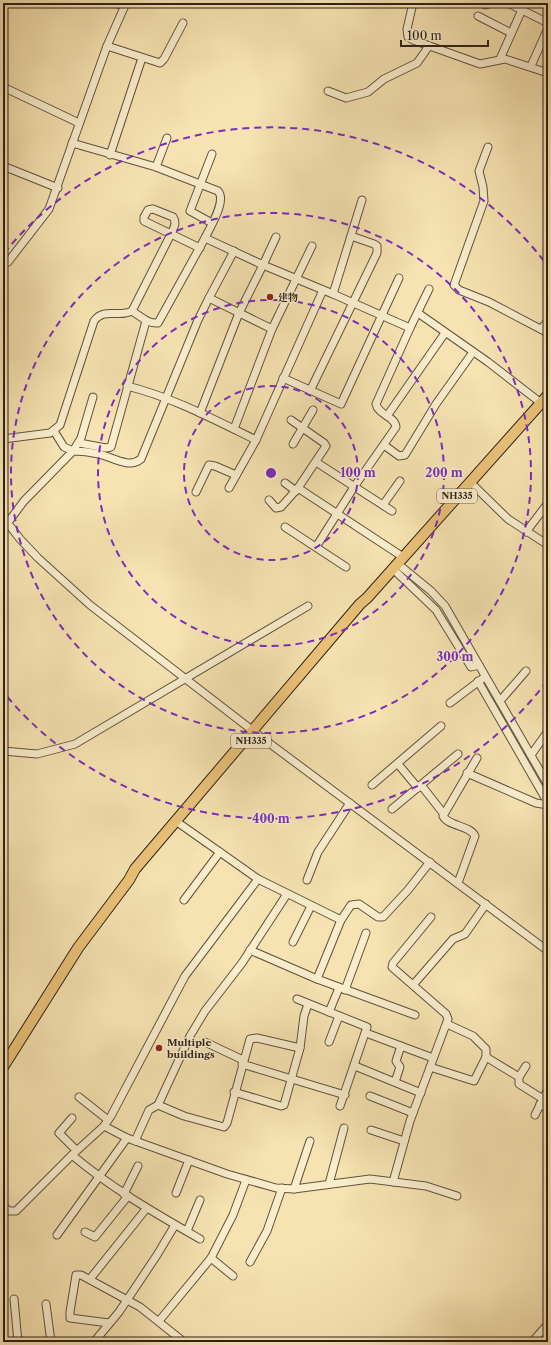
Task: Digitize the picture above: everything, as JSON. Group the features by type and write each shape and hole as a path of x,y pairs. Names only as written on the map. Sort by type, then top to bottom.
{"highway":[{"name":"NH335","path":"129,880 135,876 180,824 360,604 548,395"},
{"name":"NH335","path":"3,1067 78,948 129,880 135,869 255,732"}],"street":[{"path":"8,262 49,209 58,188 79,122 106,46 125,4 114,3"},
{"path":"413,3 407,34 413,40 480,64 500,59 531,66 548,73"},
{"path":"480,3 486,5 489,3"},
{"path":"508,3 548,23"},
{"path":"500,59 525,3"},
{"path":"478,16 511,33"},
{"path":"106,46 157,63 162,62 182,23"},
{"path":"531,66 548,28"},
{"path":"328,91 346,98 358,96 368,92 384,79 417,63 429,46"},
{"path":"110,155 142,58"},
{"path":"3,88 79,122"},
{"path":"156,167 167,138"},
{"path":"72,143 156,167 218,191 222,198 200,248 160,320 155,324 146,321 132,311"},
{"path":"488,148 479,171 484,187 484,201 454,285 459,290 489,302 545,331 548,321"},
{"path":"212,154 190,211 212,223"},
{"path":"3,166 58,188"},
{"path":"333,294 362,200"},
{"path":"3,439 54,432 60,425 94,321 102,314 124,314 132,311 171,234 200,248"},
{"path":"310,391 377,249 374,244 351,236"},
{"path":"200,413 239,312 276,237"},
{"path":"205,238 262,265 353,302 410,328"},
{"path":"234,429 272,329 312,246"},
{"path":"54,432 64,447 73,451 100,454 125,463 138,462 141,459 209,298 234,251"},
{"path":"283,378 341,404 399,278"},
{"path":"316,547 338,515 354,487 396,427 395,422 379,410 376,404 429,289"},
{"path":"229,488 256,440 323,290"},
{"path":"209,298 272,329"},
{"path":"418,313 541,403"},
{"path":"79,443 106,448 111,447 146,321"},
{"path":"387,416 445,333"},
{"path":"384,445 399,456 403,457 405,455 440,398 473,352"},
{"path":"127,386 200,413 256,440"},
{"path":"5,527 24,501 79,443 93,397"},
{"path":"293,444 313,410"},
{"path":"269,500 276,508 280,508 297,490 326,445 290,420"},
{"path":"316,462 392,511"},
{"path":"196,492 208,465 215,466 236,475"},
{"path":"383,506 400,481"},
{"path":"470,482 508,519 548,545"},
{"path":"284,483 338,515 431,591 445,606 548,785"},
{"path":"526,532 548,503"},
{"path":"3,516 5,527 78,596 255,732 548,951"},
{"path":"284,527 346,567"},
{"path":"3,752 37,754 75,744 184,678 308,606"},
{"path":"500,701 526,671"},
{"path":"450,703 485,676"},
{"path":"478,681 548,804"},
{"path":"372,784 398,764 441,726"},
{"path":"531,755 548,731"},
{"path":"392,810 458,754"},
{"path":"443,813 477,758"},
{"path":"398,764 443,813 443,816 447,821 472,832 476,836 458,883"},
{"path":"467,773 536,803 548,804"},
{"path":"307,880 318,852 350,803"},
{"path":"180,824 258,879 341,920"},
{"path":"184,900 220,852"},
{"path":"317,979 341,920 351,906 356,903 378,917 384,917 430,862"},
{"path":"3,1206 9,1211 16,1211 74,1152 106,1123 118,1105 185,976 258,879"},
{"path":"135,1141 149,1110 158,1105 190,1036 205,1011 250,950 287,894"},
{"path":"413,985 452,939 466,934 486,904"},
{"path":"293,942 310,906"},
{"path":"393,1182 413,1113 433,1058 448,1024 446,1014 393,969 392,965 431,917"},
{"path":"329,1012 342,989 366,933"},
{"path":"250,950 342,989 415,1015"},
{"path":"297,999 367,1027 355,1066 340,1106"},
{"path":"234,1092 283,1106 300,1048 304,1016 308,1004"},
{"path":"329,1042 340,1016"},
{"path":"430,1067 456,1074 472,1081 476,1079 486,1057 486,1049 478,1039 448,1024"},
{"path":"366,1033 433,1058"},
{"path":"158,1105 184,1116 224,1127 227,1123 234,1092 249,1041 253,1037 300,1048"},
{"path":"205,1042 243,1062 345,1095"},
{"path":"395,1082 400,1067 396,1061 401,1046"},
{"path":"486,1057 519,1077"},
{"path":"355,1066 421,1093"},
{"path":"526,1066 519,1077 519,1084 542,1101 548,1109"},
{"path":"535,1115 548,1089"},
{"path":"370,1096 413,1113"},
{"path":"79,1097 106,1123 127,1138 246,1180 282,1188 294,1189 370,1179 436,1189 457,1196"},
{"path":"72,1118 59,1133 74,1152 99,1176 146,1209 200,1239"},
{"path":"329,1184 344,1128"},
{"path":"372,1130 404,1141"},
{"path":"57,1235 127,1138"},
{"path":"294,1189 310,1141"},
{"path":"176,1193 188,1160"},
{"path":"85,1232 95,1237 126,1195 138,1166"},
{"path":"159,1321 211,1258 233,1215 246,1180"},
{"path":"250,1262 267,1232 282,1188"},
{"path":"187,1231 200,1200"},
{"path":"90,1279 146,1209"},
{"path":"94,1342 127,1299 175,1225"},
{"path":"211,1258 234,1276"},
{"path":"109,1323 73,1319 69,1316 75,1278 79,1274 148,1311 184,1342"},
{"path":"14,1299 18,1342"},
{"path":"46,1304 51,1342"},
{"path":"532,1342 548,1324"}],"place":[{"name":"建物","path":"270,297"},
{"name":"Multiple buildings","path":"159,1048"}]}
